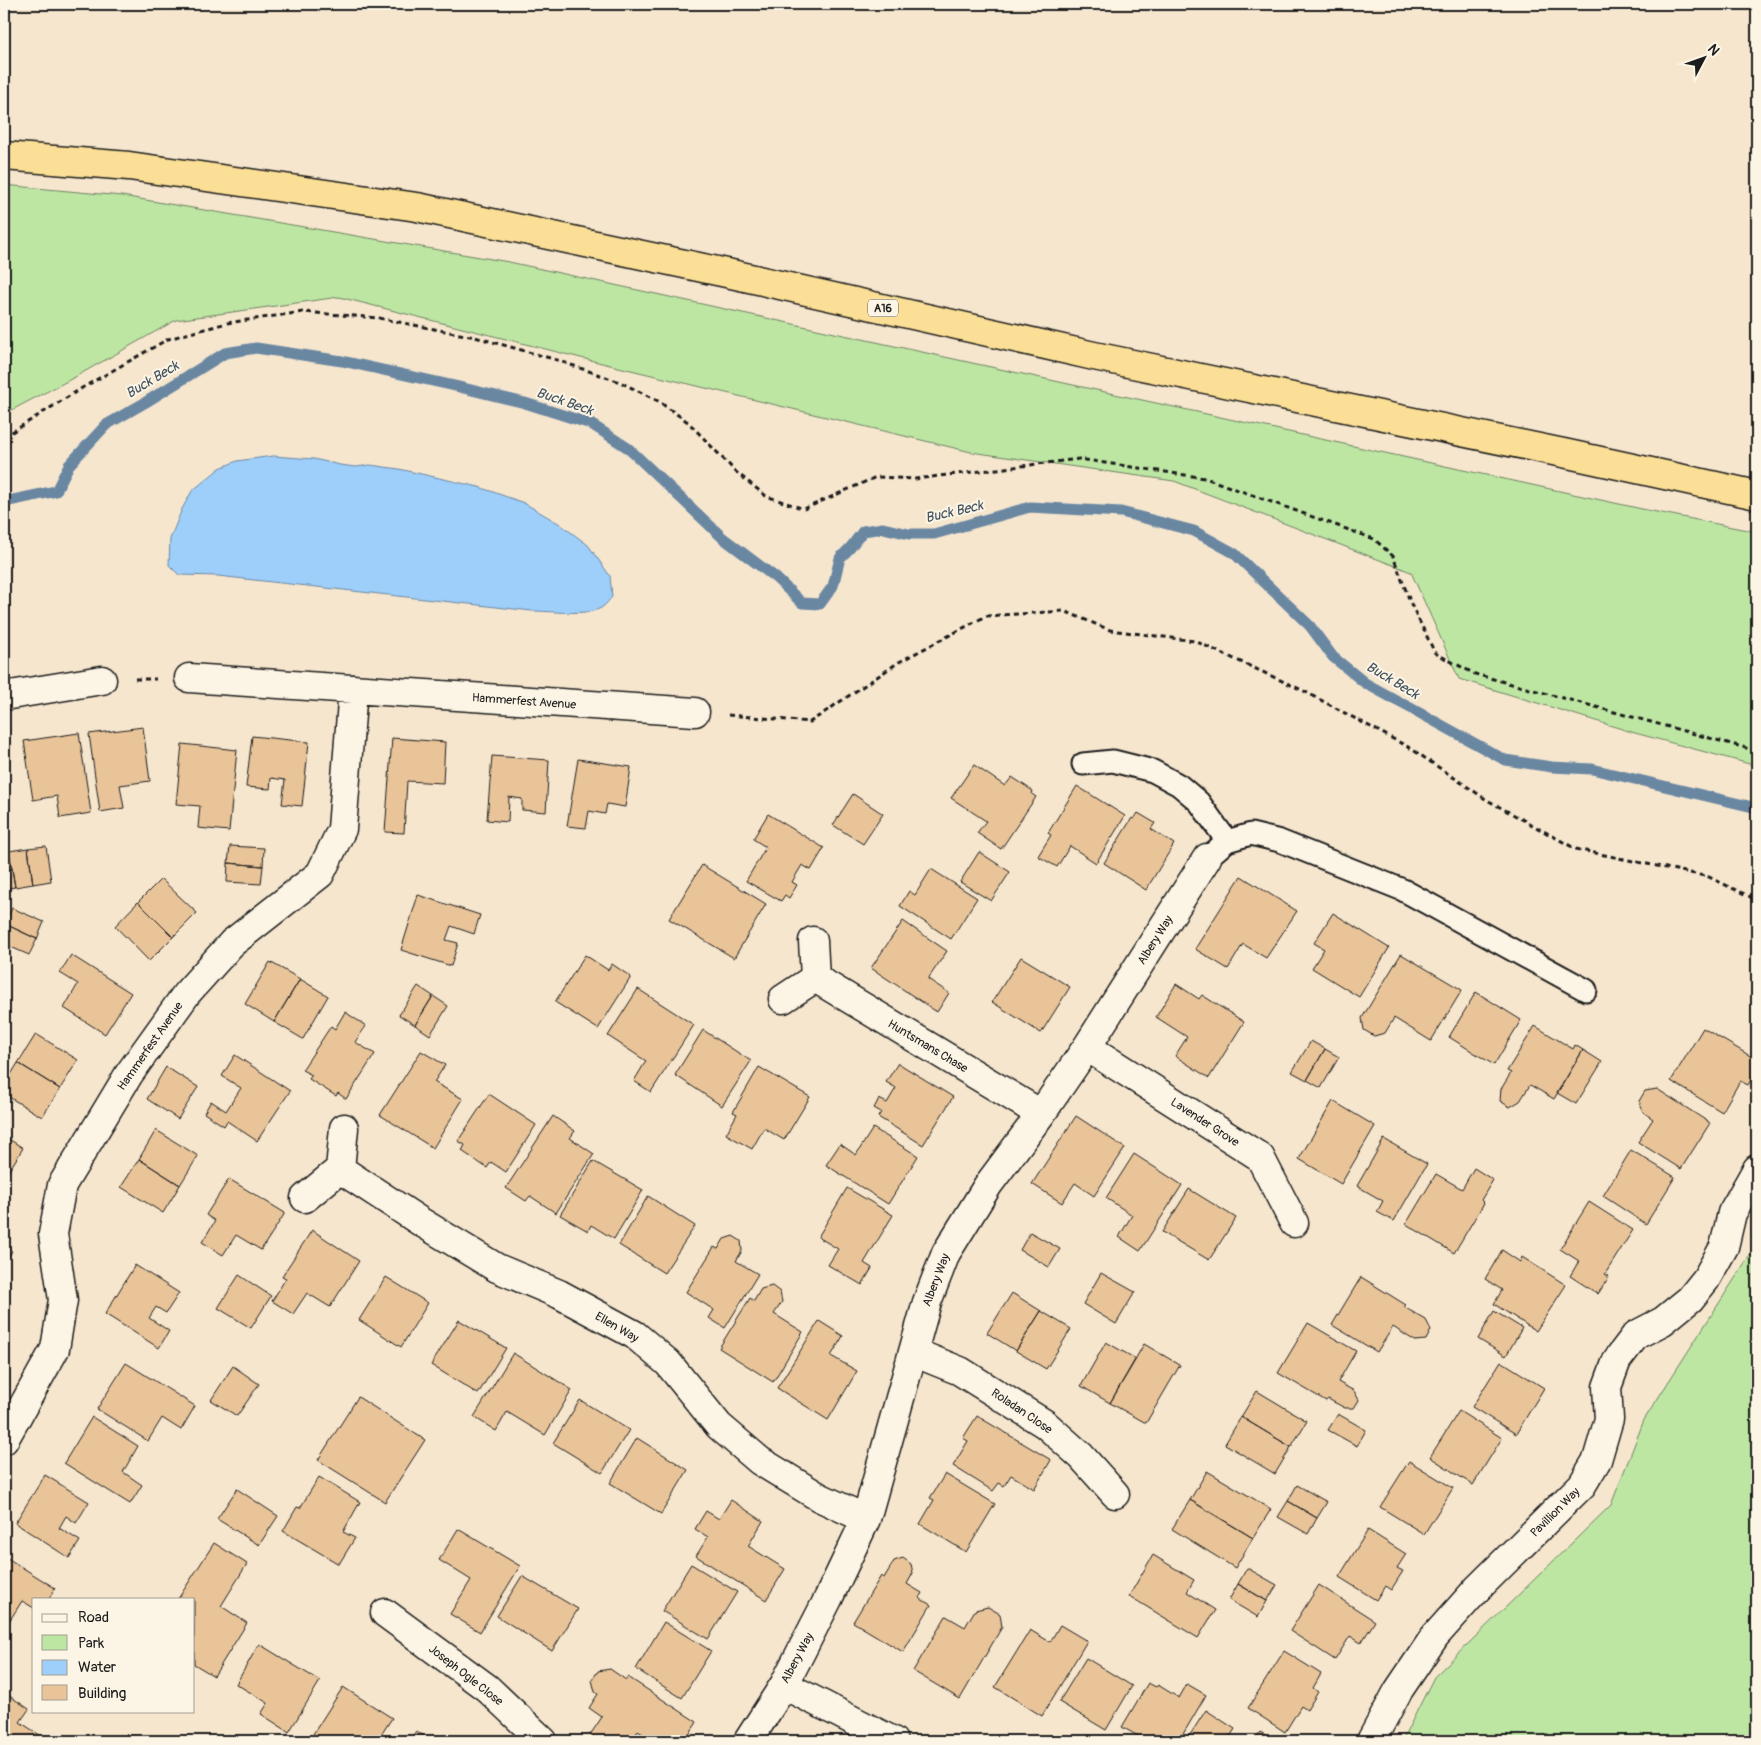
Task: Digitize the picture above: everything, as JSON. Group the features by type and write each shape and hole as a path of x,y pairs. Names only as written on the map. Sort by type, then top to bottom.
{"highway":[{"name":"A16","path":"4,156 129,166 417,207 736,275 1094,356 1757,495"}],"street":[{"name":"Hammerfest Avenue","path":"189,678 695,712"},
{"path":"4,696 102,680"},
{"name":"Hammerfest Avenue","path":"4,1440 55,1348 62,1300 53,1234 62,1185 129,1074 186,993 232,943 320,874 342,829 353,689"},
{"name":"Albery Way","path":"748,1741 784,1685 866,1519 927,1302 946,1253 988,1185 1041,1114 1087,1047 1217,850"},
{"path":"783,999 815,978 813,941"},
{"name":"Huntsmans Chase","path":"815,978 1041,1114"},
{"name":"Lavender Grove","path":"1087,1047 1260,1157 1294,1223"},
{"path":"305,1198 340,1169 344,1128"},
{"name":"Ellen Way","path":"340,1169 421,1222 497,1268 559,1294 635,1335 668,1363 719,1426 760,1461 819,1497 866,1519"},
{"name":"Pavillion Way","path":"1371,1741 1398,1691 1435,1636 1477,1589 1582,1485 1598,1460 1609,1419 1607,1387 1617,1360 1636,1335 1663,1321 1690,1299 1706,1279 1724,1247 1732,1213 1757,1169"},
{"name":"Roladan Close","path":"913,1352 960,1371 1046,1424 1081,1456 1115,1494"},
{"name":"Joseph Ogle Close","path":"385,1613 487,1688 543,1741"},
{"path":"784,1685 893,1741"}],"lane":[{"path":"1083,764 1113,761 1153,771 1179,785 1199,802 1217,850 1252,834 1280,841 1403,890 1586,990"}],"path":[{"path":"4,437 82,388 168,339 227,323 303,312 379,318 484,340 557,360 620,382 658,401 688,422 736,472 766,496 804,508 876,478 914,479 1079,459 1205,478 1374,539 1393,556 1411,604 1435,653 1475,674 1757,751"},
{"path":"695,712 810,722 898,662 986,616 1064,611 1110,630 1195,641 1302,690 1410,748 1487,800 1576,849 1709,877 1757,900"},
{"path":"102,680 189,678"}],"green space":[{"path":"4,185 122,196 509,262 1642,509 1757,532 1757,766 1635,733 1459,679 1411,572 1174,481 971,452 581,358 339,297 176,320 75,377 4,414"},
{"path":"1757,1244 1757,1741 1402,1741 1434,1677 1611,1505 1644,1420"}],"water":[{"path":"273,456 314,459 356,467 370,465 399,469 479,487 524,503 560,524 588,545 610,576 612,597 601,608 587,612 568,613 532,611 218,576 179,575 169,565 170,539 182,509 192,491 220,468 237,461"}],"building":[{"path":"143,727 150,781 120,785 124,808 100,812 89,734"},
{"path":"79,733 91,813 60,818 57,796 33,800 24,741"},
{"path":"252,736 309,742 302,806 282,804 285,780 271,778 270,789 246,787"},
{"path":"392,738 445,742 443,783 407,781 404,833 385,832"},
{"path":"182,744 237,750 229,831 198,828 200,806 176,804"},
{"path":"492,756 549,760 546,812 522,810 522,799 509,797 508,822 487,820"},
{"path":"578,759 631,767 625,807 607,804 605,814 589,811 586,828 567,826"},
{"path":"974,765 1005,786 1012,777 1033,791 1032,794 1036,797 1001,849 977,833 986,821 951,798"},
{"path":"1077,786 1125,816 1096,863 1070,846 1057,867 1038,856 1051,835 1048,833"},
{"path":"853,794 883,814 863,844 833,825"},
{"path":"1138,813 1155,823 1151,829 1174,844 1146,890 1104,863 1132,818 1134,819"},
{"path":"768,814 824,848 811,870 802,865 792,882 797,885 789,898 785,895 781,901 746,881 766,847 753,839"},
{"path":"46,846 51,881 33,884 28,848"},
{"path":"230,846 264,848 263,866 228,863"},
{"path":"28,848 33,884 15,887 9,851"},
{"path":"9,851 12,869 4,870 4,852"},
{"path":"979,852 1010,872 991,901 960,882"},
{"path":"228,863 263,866 261,884 227,882"},
{"path":"702,865 766,904 734,958 669,919"},
{"path":"12,869 15,887 4,889 4,870"},
{"path":"931,869 977,898 951,939 900,906 909,891 915,895"},
{"path":"1241,876 1297,911 1266,958 1243,944 1228,969 1195,949"},
{"path":"161,879 197,913 173,937 138,902"},
{"path":"418,895 480,915 474,934 451,926 446,940 458,943 451,966 401,950"},
{"path":"138,902 173,937 149,961 115,926"},
{"path":"12,908 44,922 37,939 5,924"},
{"path":"1333,913 1389,948 1359,997 1312,968 1324,949 1314,943"},
{"path":"903,921 947,951 928,979 949,993 937,1012 871,968"},
{"path":"5,924 37,939 29,955 4,944"},
{"path":"1401,954 1462,990 1431,1041 1394,1018 1385,1033 1374,1036 1364,1030 1362,1018"},
{"path":"71,955 131,993 105,1034 64,1008 78,984 60,973"},
{"path":"585,955 608,970 612,964 631,977 598,1029 555,1002"},
{"path":"1021,957 1070,987 1041,1033 992,1002"},
{"path":"270,962 300,979 274,1022 245,1004"},
{"path":"300,979 328,996 303,1039 274,1022"},
{"path":"1176,984 1199,999 1202,995 1244,1022 1209,1078 1175,1056 1187,1037 1156,1017"},
{"path":"418,986 433,996 415,1025 399,1015"},
{"path":"638,989 694,1025 651,1092 634,1081 646,1061 608,1036"},
{"path":"1476,992 1521,1020 1494,1065 1449,1037"},
{"path":"433,996 448,1006 430,1035 415,1025"},
{"path":"345,1012 366,1026 355,1042 375,1054 346,1099 338,1093 336,1096 309,1079 312,1075 302,1070 331,1026 335,1029"},
{"path":"1535,1026 1573,1049 1575,1045 1583,1050 1554,1099 1530,1085 1520,1101 1510,1107 1500,1101 1501,1089 1511,1073 1507,1071"},
{"path":"1703,1028 1757,1060 1757,1069 1748,1085 1740,1081 1722,1112 1671,1081"},
{"path":"703,1030 751,1061 722,1106 675,1075"},
{"path":"36,1034 78,1060 60,1089 18,1063"},
{"path":"1311,1041 1325,1049 1307,1080 1292,1072"},
{"path":"1325,1049 1339,1057 1321,1088 1307,1080"},
{"path":"1583,1050 1602,1062 1576,1104 1557,1093"},
{"path":"421,1051 445,1065 434,1082 463,1099 433,1148 380,1115"},
{"path":"235,1055 290,1091 257,1141 227,1121 224,1126 204,1113 211,1101 226,1111 241,1088 222,1076"},
{"path":"18,1063 60,1089 42,1117 4,1094 4,1086"},
{"path":"898,1063 953,1097 923,1145 878,1117 881,1112 874,1108 879,1099 887,1103 896,1088 886,1082"},
{"path":"166,1067 198,1087 178,1119 147,1099"},
{"path":"759,1067 810,1097 784,1140 764,1128 752,1149 726,1134 737,1114 733,1112"},
{"path":"1657,1089 1710,1123 1681,1169 1638,1142 1653,1119 1643,1112 1639,1101 1645,1091"},
{"path":"489,1094 536,1125 506,1172 491,1162 487,1168 462,1151 465,1145 458,1141"},
{"path":"1333,1101 1375,1126 1341,1184 1299,1159"},
{"path":"553,1116 575,1131 570,1138 594,1154 556,1213 530,1196 526,1201 506,1188"},
{"path":"1076,1116 1125,1148 1094,1196 1075,1183 1062,1203 1032,1184"},
{"path":"873,1128 918,1156 888,1204 826,1165 840,1144 856,1155"},
{"path":"156,1130 198,1156 180,1185 139,1159"},
{"path":"4,1136 23,1148 5,1177 4,1176"},
{"path":"1384,1139 1427,1164 1394,1221 1377,1212 1383,1201 1357,1186"},
{"path":"1631,1150 1675,1177 1646,1224 1603,1196"},
{"path":"1134,1154 1182,1185 1140,1251 1119,1237 1132,1215 1106,1198"},
{"path":"139,1159 180,1185 163,1213 121,1187"},
{"path":"593,1161 643,1190 614,1239 591,1225 588,1231 560,1215"},
{"path":"1474,1168 1493,1180 1481,1200 1484,1203 1454,1253 1406,1224 1436,1174 1462,1189"},
{"path":"229,1179 285,1213 261,1250 236,1235 223,1255 202,1242 215,1221 206,1215"},
{"path":"847,1188 893,1215 864,1263 872,1268 862,1285 828,1265 838,1249 818,1237"},
{"path":"1189,1189 1236,1218 1209,1260 1162,1232"},
{"path":"648,1196 695,1226 664,1273 619,1245"},
{"path":"1589,1202 1633,1230 1605,1274 1609,1277 1598,1294 1570,1276 1579,1261 1560,1249"},
{"path":"312,1230 359,1261 330,1307 307,1293 293,1314 272,1301 286,1278 282,1276"},
{"path":"1030,1232 1060,1249 1049,1267 1020,1250"},
{"path":"733,1236 741,1241 742,1251 736,1261 758,1274 725,1328 709,1318 714,1310 686,1292 714,1247 718,1249 724,1239"},
{"path":"4,1246 12,1251 4,1264"},
{"path":"1502,1250 1520,1262 1522,1257 1566,1285 1536,1331 1494,1304 1502,1290 1485,1279"},
{"path":"135,1265 179,1293 166,1313 156,1307 149,1318 169,1331 159,1348 105,1314"},
{"path":"1101,1273 1135,1292 1116,1324 1083,1304"},
{"path":"239,1275 271,1296 251,1328 218,1308"},
{"path":"386,1277 428,1303 401,1347 359,1320"},
{"path":"1361,1277 1426,1320 1431,1330 1426,1340 1415,1341 1393,1327 1377,1352 1332,1325"},
{"path":"772,1286 780,1292 782,1302 774,1314 803,1332 773,1382 719,1348 750,1298 754,1301 761,1289"},
{"path":"1012,1293 1041,1311 1016,1351 987,1333"},
{"path":"1041,1311 1071,1329 1046,1369 1016,1351"},
{"path":"1494,1311 1522,1328 1506,1356 1478,1339"},
{"path":"459,1320 506,1348 478,1394 431,1365"},
{"path":"819,1321 843,1336 831,1356 857,1371 828,1420 777,1388"},
{"path":"1308,1323 1356,1351 1338,1382 1354,1391 1359,1400 1354,1408 1345,1408 1328,1399 1326,1401 1278,1373"},
{"path":"1106,1342 1136,1359 1110,1403 1081,1386"},
{"path":"1144,1344 1180,1365 1146,1423 1110,1403"},
{"path":"513,1353 572,1390 545,1435 507,1412 496,1431 474,1417"},
{"path":"1501,1361 1544,1388 1516,1434 1472,1407"},
{"path":"126,1363 195,1406 181,1430 162,1418 148,1441 97,1409"},
{"path":"233,1366 259,1384 237,1416 211,1400"},
{"path":"1257,1391 1307,1421 1291,1447 1241,1417"},
{"path":"358,1397 425,1440 385,1502 318,1460"},
{"path":"580,1400 629,1430 602,1473 553,1443"},
{"path":"1459,1411 1502,1438 1473,1485 1430,1457"},
{"path":"1338,1414 1366,1430 1357,1446 1328,1430"},
{"path":"977,1416 1051,1460 1034,1489 1011,1475 1004,1486 999,1483 993,1491 953,1466 968,1441 963,1438"},
{"path":"92,1417 138,1446 123,1472 142,1485 130,1504 64,1463"},
{"path":"1241,1417 1291,1447 1275,1474 1225,1444"},
{"path":"637,1438 688,1470 661,1514 610,1483"},
{"path":"1409,1461 1453,1488 1424,1534 1380,1507"},
{"path":"1207,1471 1271,1509 1253,1538 1190,1500"},
{"path":"945,1474 995,1504 966,1552 920,1524 934,1500 930,1498"},
{"path":"45,1475 89,1502 76,1523 66,1516 59,1528 80,1541 69,1558 15,1523"},
{"path":"319,1477 360,1502 343,1532 355,1538 339,1564 283,1531 297,1507 300,1508"},
{"path":"1297,1485 1327,1502 1317,1518 1288,1501"},
{"path":"237,1489 278,1516 259,1545 217,1519"},
{"path":"731,1500 763,1521 748,1546 785,1569 766,1600 696,1556 708,1537 695,1529 706,1511 719,1519"},
{"path":"1190,1500 1253,1538 1235,1568 1172,1529"},
{"path":"1288,1501 1317,1518 1308,1534 1278,1517"},
{"path":"458,1529 520,1566 480,1632 450,1614 471,1580 439,1560"},
{"path":"1368,1530 1406,1554 1397,1568 1403,1571 1391,1590 1385,1586 1376,1600 1339,1577"},
{"path":"214,1543 247,1564 221,1606 247,1623 214,1676 195,1665 195,1598 179,1598"},
{"path":"1153,1555 1194,1580 1187,1592 1215,1610 1198,1638 1129,1596"},
{"path":"4,1556 55,1588 50,1598 32,1598 32,1607 22,1601 8,1623 4,1621"},
{"path":"903,1558 911,1564 913,1573 907,1584 922,1593 919,1598 931,1605 903,1652 853,1622 881,1576 884,1578 894,1561"},
{"path":"691,1564 737,1592 708,1639 662,1611"},
{"path":"1247,1568 1277,1585 1267,1601 1238,1584"},
{"path":"522,1576 578,1609 552,1651 497,1616"},
{"path":"1238,1584 1267,1601 1258,1617 1229,1600"},
{"path":"1319,1585 1375,1621 1361,1643 1350,1636 1335,1660 1290,1631"},
{"path":"988,1607 1000,1614 1002,1627 960,1699 913,1671 946,1616 965,1627 975,1610"},
{"path":"664,1622 711,1651 682,1698 636,1669"},
{"path":"1060,1625 1087,1641 1042,1716 995,1687 1030,1630 1050,1642"},
{"path":"259,1644 320,1681 289,1732 261,1714 268,1703 236,1684"},
{"path":"1284,1651 1321,1674 1313,1688 1318,1692 1307,1710 1301,1706 1285,1732 1248,1708"},
{"path":"1086,1658 1132,1686 1106,1730 1059,1702"},
{"path":"610,1669 626,1680 628,1677 697,1722 685,1741 654,1741 638,1731 631,1741 599,1741 590,1735 602,1717 589,1708 598,1694 595,1692 592,1680 598,1671"},
{"path":"1148,1683 1156,1687 1158,1685 1179,1698 1187,1684 1206,1695 1179,1741 1147,1741 1122,1727"},
{"path":"343,1687 392,1718 377,1741 326,1741 313,1734"},
{"path":"8,1695 29,1709 20,1722 49,1741 4,1741 4,1702"},
{"path":"1206,1710 1235,1729 1227,1741 1194,1741 1188,1738"},
{"path":"416,1731 432,1741 409,1741"},
{"path":"1260,1732 1276,1741 1254,1741"}],"waterway":[{"name":"Buck Beck","path":"4,502 56,491 69,465 106,425 225,353 256,348 342,361 525,403 591,424 628,448 723,538 776,578 802,603 820,604 833,586 840,558 863,531 883,528 909,534 934,534 1030,507 1121,512 1194,531 1234,553 1310,626 1333,657 1365,683 1505,760 1552,767 1592,769 1757,808"}]}
